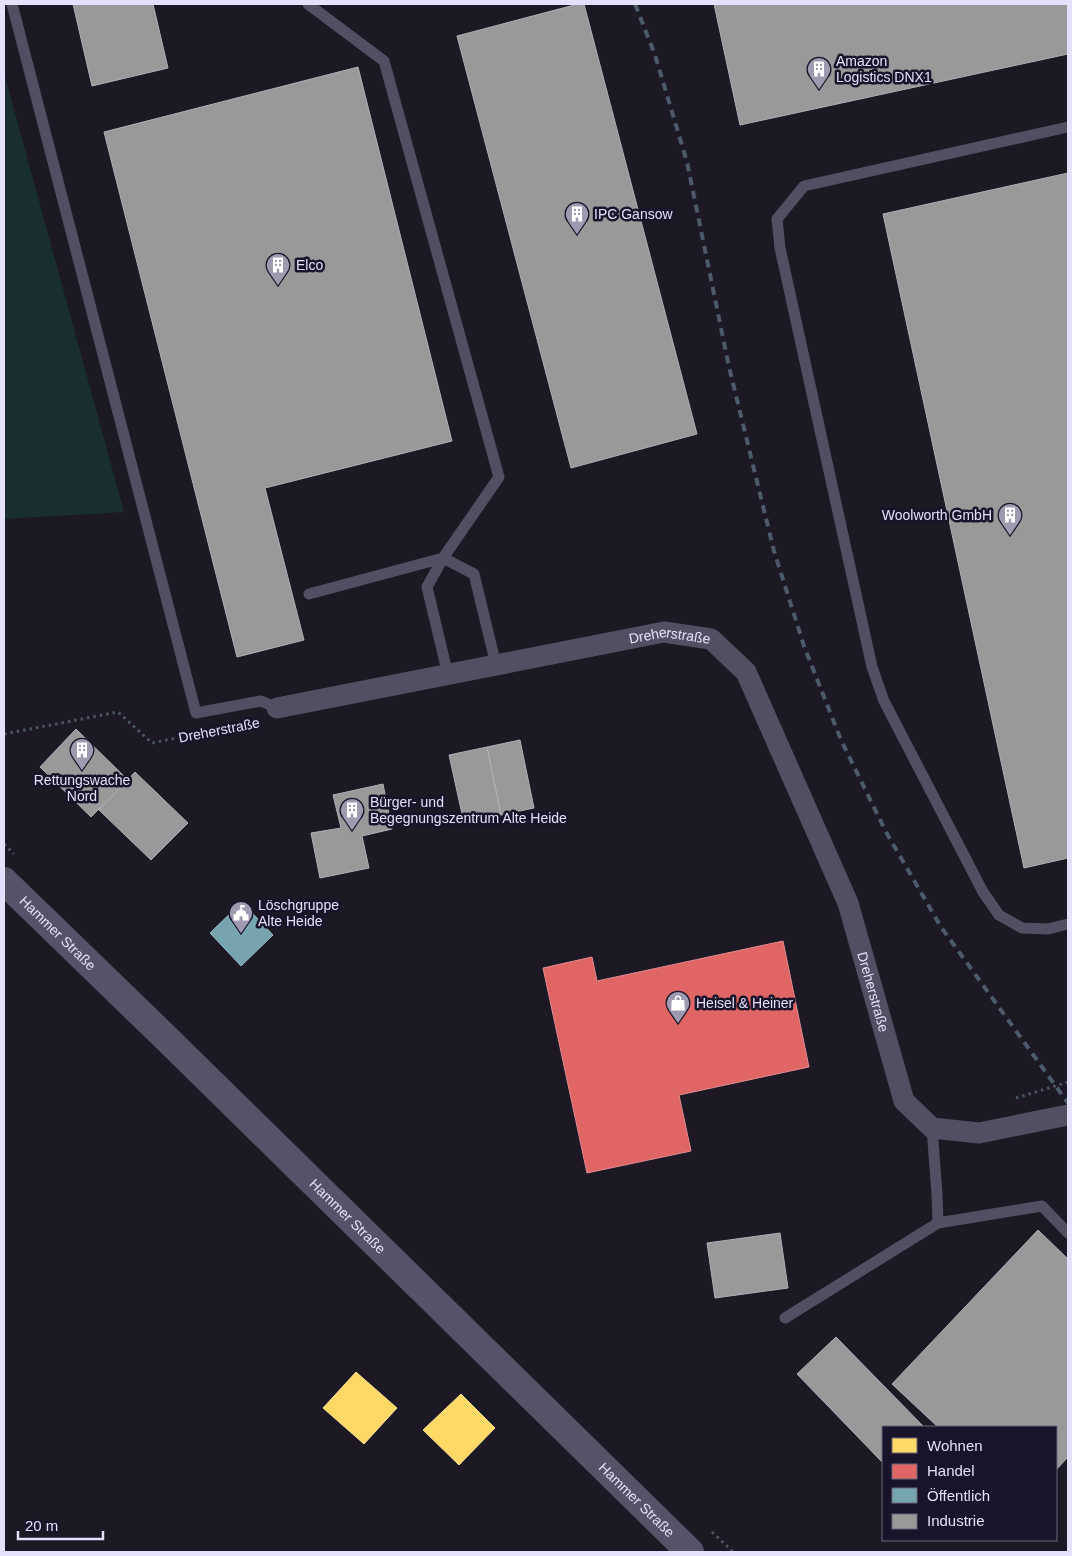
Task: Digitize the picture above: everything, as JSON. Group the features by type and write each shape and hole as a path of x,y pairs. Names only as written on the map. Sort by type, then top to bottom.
{"main road":[{"name":"Hammer Straße","path":"4,882 180,1051 690,1552"}],"street":[{"name":"Dreherstraße","path":"277,708 664,632 711,639 746,672 848,903 904,1101 932,1128"},
{"path":"932,1128 979,1133 1068,1115"}],"lane":[{"path":"12,4 196,713 261,701 277,708"},
{"path":"308,4 384,61 499,477 444,558 427,587 448,674"},
{"path":"1068,127 804,186 777,219 780,248 872,667 884,701 983,892 999,915 1022,928 1048,929 1068,924"},
{"path":"309,594 444,558 474,574 496,665"},
{"path":"932,1128 938,1194 938,1223"},
{"path":"785,1318 938,1223 1042,1206 1068,1233"}],"path":[{"name":"Dreherstraße","path":"4,734 118,712 152,743 200,733"},
{"path":"1009,1100 1068,1082"}],"green space":[{"path":"4,73 124,512 4,519"}],"building: Wohnen":[{"path":"356,1372 397,1408 364,1444 323,1408"},
{"path":"461,1394 495,1428 459,1465 423,1430"}],"building: Handel":[{"name":"Heisel & Heiner","path":"783,941 809,1067 679,1095 691,1151 587,1173 543,968 592,957 597,981"}],"building: Öffentlich":[{"name":"Löschgruppe Alte Heide","path":"242,902 273,935 241,966 210,933"}],"building: Industrie":[{"path":"73,4 153,4 168,68 92,86"},
{"name":"IPC Gansow","path":"584,4 697,434 571,468 457,36"},
{"name":"Amazon Logistics DNX1","path":"714,4 1068,4 1068,54 740,125"},
{"name":"Elco","path":"358,67 452,441 265,488 304,640 237,657 104,132"},
{"name":"Woolworth GmbH","path":"1068,173 1068,858 1024,868 883,214"},
{"name":"Rettungswache Nord","path":"76,729 128,780 91,817 40,767"},
{"path":"520,740 534,808 501,815 487,747"},
{"path":"487,747 501,815 464,823 449,755"},
{"path":"135,772 188,823 151,860 99,810"},
{"name":"Bürger- und Begegnungszentrum Alte Heide","path":"383,784 392,829 362,836 369,868 320,878 311,833 341,828 333,795"},
{"path":"1038,1230 1068,1259 1068,1457 1057,1469 1057,1426 937,1426 892,1384"},
{"path":"780,1233 788,1288 715,1298 707,1243"},
{"path":"836,1337 923,1426 882,1426 882,1462 797,1374"}],"railway":[{"path":"635,4 655,55 687,162 729,367 774,551 804,646 841,740 886,832 941,927 1068,1103"}],"place":[{"name":"Amazon Logistics DNX1","path":"819,90"},
{"name":"IPC Gansow","path":"577,235"},
{"name":"Elco","path":"278,286"},
{"name":"Woolworth GmbH","path":"1010,536"},
{"name":"Rettungswache Nord","path":"82,771"},
{"name":"Bürger- und Begegnungszentrum Alte Heide","path":"352,831"},
{"name":"Löschgruppe Alte Heide","path":"241,934"},
{"name":"Heisel & Heiner","path":"678,1024"}]}
